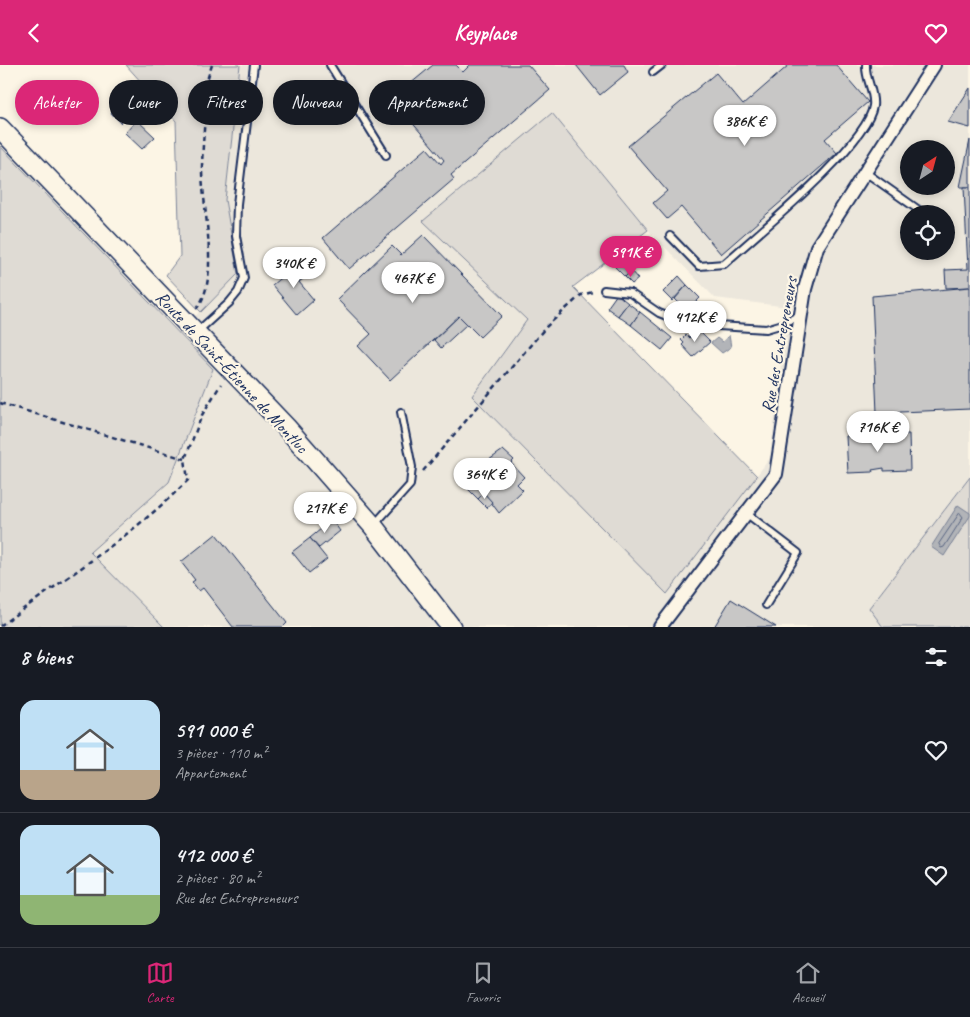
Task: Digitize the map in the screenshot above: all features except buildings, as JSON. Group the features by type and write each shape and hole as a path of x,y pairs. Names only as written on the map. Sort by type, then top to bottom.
{"main road":[{"name":"Route de Saint-Étienne de Montluc","path":"0,129 231,368 373,526 451,627"}],"street":[{"name":"Rue des Entrepreneurs","path":"660,627 776,474 801,313 817,247 934,65"}],"lane":[{"path":"191,326 229,303 238,292 244,278 236,236 237,204 254,65"},
{"path":"330,65 386,155"},
{"path":"653,73 662,65"},
{"path":"670,236 700,267 724,264 839,160 866,123 873,107 872,94 865,76 866,65"},
{"path":"865,172 912,205"},
{"path":"604,290 630,293 659,313 687,324 766,329 783,324 801,313"},
{"path":"373,526 410,485 412,467 401,412"},
{"path":"746,513 798,553 766,605"}],"path":[{"path":"191,326 202,302 209,251 202,168 208,77 212,65"},
{"path":"410,485 440,454 546,327 581,295 604,290"},
{"path":"0,626 170,499 188,480 185,459 202,415 231,368"},
{"path":"0,403 185,459"}],"shaded area":[{"path":"126,65 240,65 238,80 188,80 188,125 233,125 225,200 238,274 201,312 166,275 180,256 176,125 178,125 178,80 139,80"},
{"path":"240,65 970,65 970,477 869,608 883,627 164,627 89,552 169,482 213,369 179,332 238,274 225,200 233,125 263,125 263,80 238,80","holes":["552,113 648,230 715,298 788,307 770,458 667,593 472,396 527,320"]},
{"path":"552,113 648,230 573,287 757,476 667,594 472,396 527,320 423,221"},
{"path":"0,146 213,369 169,482 90,552 164,627 0,627"},
{"path":"970,477 970,627 883,627 869,608"}],"water":[{"path":"729,335 731,347 722,353 711,343 717,338 722,342"},
{"path":"958,505 970,513 970,516 944,556 931,547"}]}
